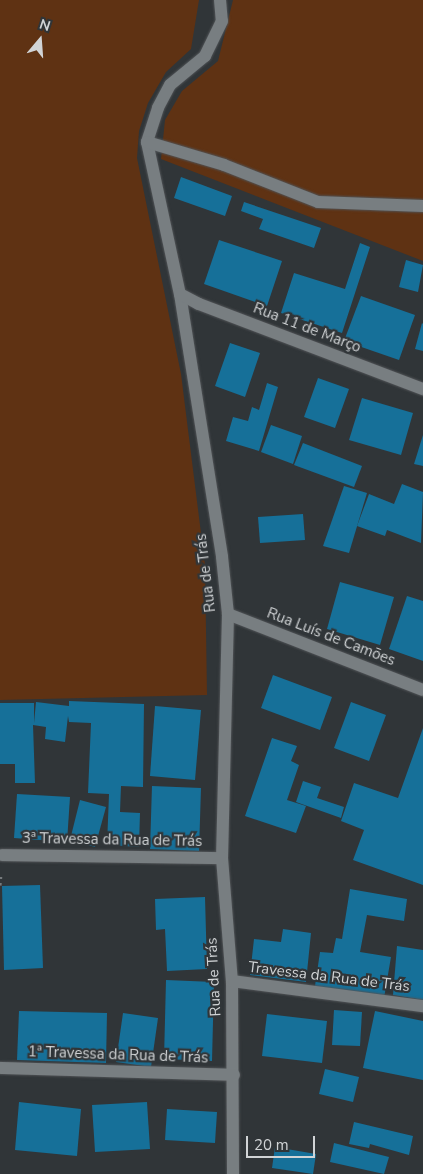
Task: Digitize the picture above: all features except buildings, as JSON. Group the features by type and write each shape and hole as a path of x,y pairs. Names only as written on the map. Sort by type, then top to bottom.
{"street":[{"path":"220,0 222,22 205,56 170,85 158,108 146,142 224,165 318,202 423,206"},
{"name":"Rua de Trás","path":"146,142 180,294 222,557 228,614 222,858 232,981 234,1075 233,1174"},
{"name":"Rua 11 de Março","path":"180,294 199,304 423,390"},
{"name":"Rua Luís de Camões","path":"228,614 423,690"},
{"name":"3ª Travessa da Rua de Trás","path":"2,855 222,858"},
{"name":"Travessa da Rua de Trás","path":"232,981 423,1006"},
{"name":"1ª Travessa da Rua de Trás","path":"0,1068 234,1075"}],"shaded area":[{"path":"0,0 199,0 191,49 166,72 148,103 139,131 137,158 181,374 205,565 207,695 0,700"},
{"path":"233,0 423,0 423,261 161,159 165,120 182,91 218,61"}]}
